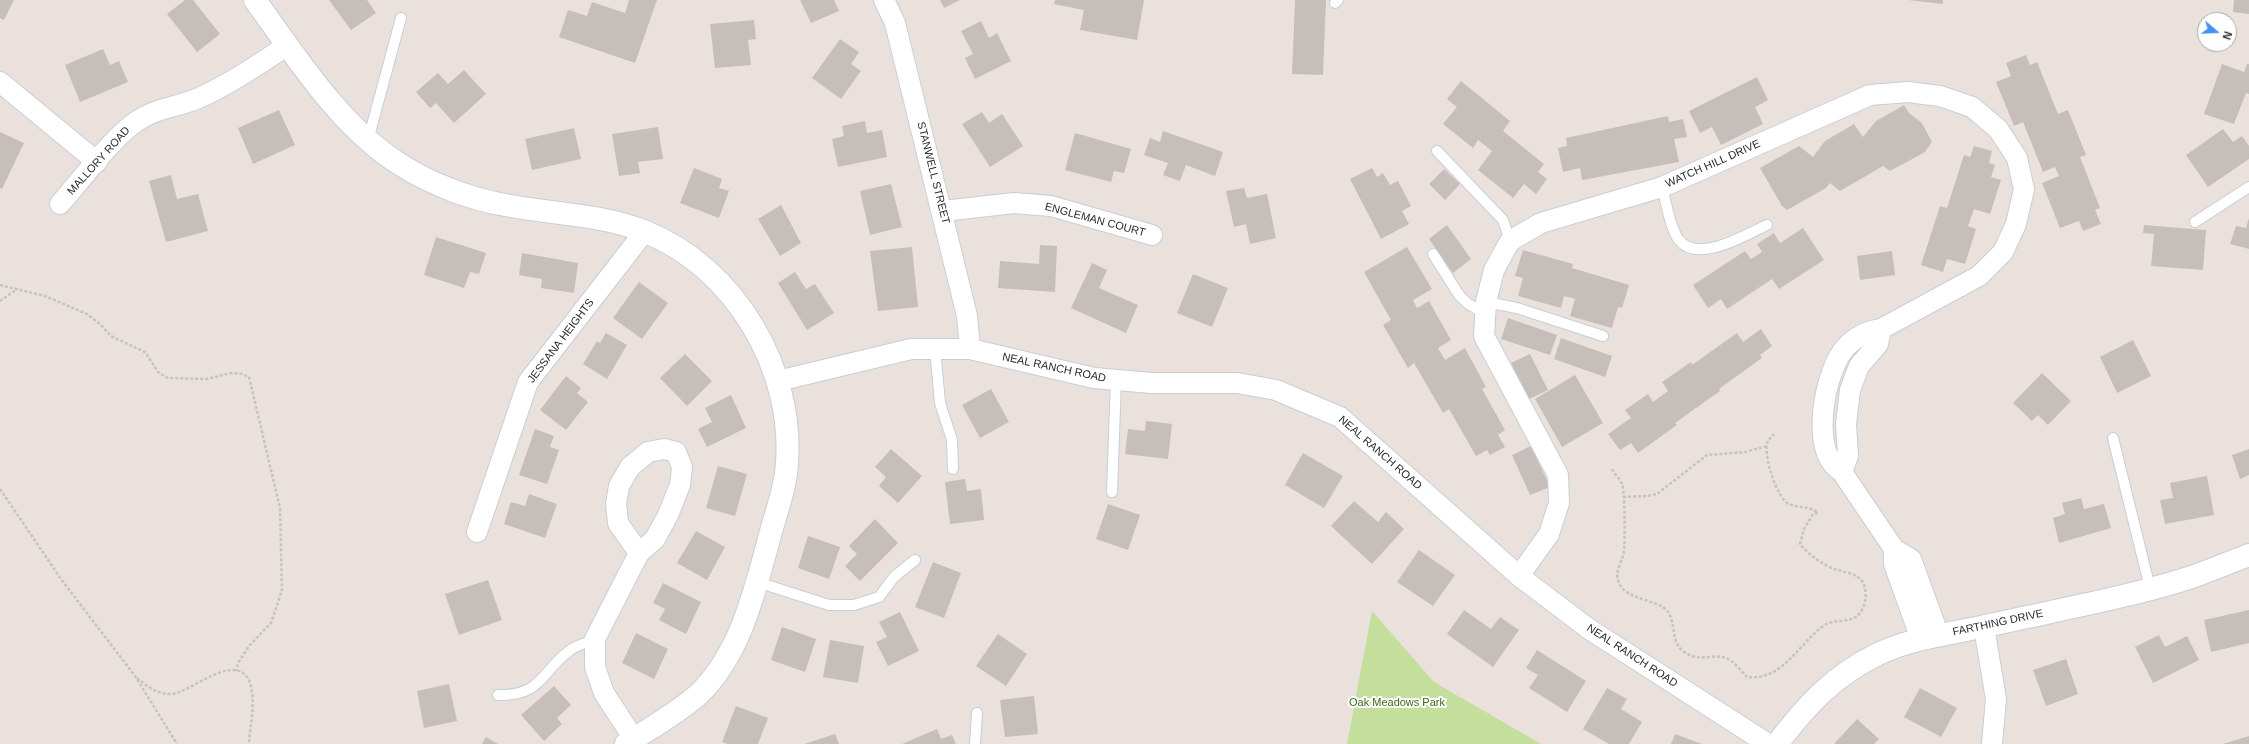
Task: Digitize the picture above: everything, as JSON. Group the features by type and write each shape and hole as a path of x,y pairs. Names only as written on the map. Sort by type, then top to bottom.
{"street":[{"path":"255,0 325,93 367,142 403,166 452,189 501,204 568,213 645,231 678,248 710,273 730,295 754,326 778,380 788,429 788,466 757,582 736,643 717,674 697,695 630,742 604,693 595,667 595,639 640,552 655,539 668,515 680,485 682,467 676,452 664,449 648,452 630,468 619,486 616,504 618,523 640,552"},
{"name":"STANWELL STREET","path":"884,0 895,23 943,211 967,316 970,349"},
{"name":"MALLORY ROAD","path":"60,204 96,162 135,122 155,111 198,98 222,86 288,45"},
{"path":"0,82 96,162"},
{"name":"WATCH HILL DRIVE","path":"1510,241 1541,223 1662,187 1870,95 1908,92 1940,96 1972,107 1998,129 2017,158 2024,189 2016,224 2003,252 1979,276 1881,329 1869,330 1847,346 1834,367 1827,388 1822,420 1824,436 1832,463 1842,472 1894,548 1911,559 1930,637"},
{"name":"ENGLEMAN COURT","path":"943,211 1014,203 1051,206 1152,235"},
{"name":"JESSANA HEIGHTS","path":"477,532 528,382 645,231"},
{"path":"1510,241 1494,270 1486,308 1484,336 1558,475 1559,503 1549,534 1519,576"},
{"name":"NEAL RANCH ROAD","path":"778,380 911,349 970,349 1094,378 1152,383 1237,383 1276,390 1340,417 1519,576 1589,629 1768,744"},
{"name":"FARTHING DRIVE","path":"1777,744 1804,708 1840,677 1878,654 1930,637 1984,627 2195,576 2249,555"},
{"path":"1984,627 1996,699 1992,744"}],"lane":[{"path":"367,142 401,18"},
{"path":"1438,151 1502,220 1510,241"},
{"path":"1662,187 1674,230 1679,240 1688,246 1701,250 1718,247 1767,225"},
{"path":"2195,222 2249,187"},
{"path":"1433,254 1459,295 1467,303 1486,308 1517,308 1603,336"},
{"path":"935,349 940,402 952,440 953,469"},
{"path":"1112,492 1116,380"},
{"path":"2113,438 2150,588"},
{"path":"757,582 828,604 854,606 879,597 894,577 915,560"},
{"path":"498,695 524,693 545,676 569,650 595,639"},
{"path":"975,744 977,713"}],"path":[{"path":"0,285 45,296 87,314 101,325 111,336 145,352 158,372 168,378 207,379 232,373 242,374 249,377 280,508 282,590 271,623 249,646 238,663 236,671"},
{"path":"0,301 17,289"},
{"path":"1612,469 1622,484 1624,497 1625,543 1617,579 1620,585 1626,592 1664,608 1672,618 1675,640 1682,650 1697,658 1722,657 1731,660 1747,677 1757,678 1781,668 1822,626 1838,620 1845,621 1855,618 1861,613 1866,597 1862,581 1856,576 1822,563 1806,551 1800,544 1808,521 1813,514 1818,512 1813,508 1789,504 1784,500 1770,471 1767,446 1774,434"},
{"path":"1624,497 1657,494 1707,455 1745,452 1767,446"},
{"path":"0,490 62,579 135,676 177,744"},
{"path":"135,676 157,692 172,694 187,689 216,674 228,670 242,672 250,682 252,698 250,744"}],"green space":[{"name":"Oak Meadows Park","path":"1372,611 1434,682 1541,744 1347,744"}],"building":[{"path":"0,0 14,0 4,20 0,18"},
{"path":"185,0 193,0 220,34 197,52 167,14"},
{"path":"329,0 367,0 376,13 351,30"},
{"path":"629,0 657,0 635,63 559,37 568,10 587,16 592,2 625,13"},
{"path":"800,0 834,0 839,11 811,23"},
{"path":"940,0 960,0 944,8"},
{"path":"1055,0 1144,0 1137,40 1080,30 1084,10 1054,4"},
{"path":"1295,0 1326,0 1323,75 1292,74"},
{"path":"1908,0 1943,0 1943,4"},
{"path":"2234,0 2249,0 2249,14 2233,12"},
{"path":"754,20 756,39 748,40 751,65 715,68 710,24"},
{"path":"981,21 989,38 997,33 1011,61 975,79 965,58 973,54 961,31"},
{"path":"840,39 859,52 851,64 861,71 841,99 812,78"},
{"path":"103,49 110,65 119,61 128,82 80,102 65,65"},
{"path":"2026,55 2030,65 2037,62 2058,114 2068,110 2086,155 2080,157 2100,208 2095,210 2101,224 2083,231 2079,221 2060,228 2042,183 2059,176 2055,167 2043,172 2023,122 2014,126 1996,82 2011,76 2006,63"},
{"path":"2222,64 2244,72 2247,64 2249,64 2249,94 2246,93 2234,124 2204,114"},
{"path":"464,70 486,94 454,123 436,103 430,108 416,92 438,73 448,84"},
{"path":"1757,77 1768,100 1755,107 1763,124 1721,145 1712,127 1700,133 1689,111"},
{"path":"1461,81 1510,121 1503,131 1544,164 1538,172 1547,179 1536,194 1524,184 1513,198 1478,170 1492,151 1478,140 1473,148 1443,124 1457,107 1447,99"},
{"path":"1904,105 1909,113 1922,123 1932,142 1925,152 1890,171 1883,166 1840,191 1830,183 1826,188 1787,210 1782,206 1760,168 1799,146 1813,157 1825,141 1854,124 1863,137 1876,121"},
{"path":"279,110 295,145 253,164 238,128"},
{"path":"982,112 989,123 1002,114 1023,146 990,167 962,124"},
{"path":"1668,116 1669,122 1683,119 1687,137 1674,139 1679,162 1582,180 1580,168 1563,172 1558,148 1567,146 1566,138"},
{"path":"865,121 867,133 882,130 887,157 838,167 832,139 844,136 842,126"},
{"path":"658,127 663,159 638,162 640,173 619,176 612,134"},
{"path":"574,128 581,159 532,170 525,139"},
{"path":"2223,129 2233,142 2242,136 2249,146 2249,159 2208,187 2186,155"},
{"path":"1163,131 1223,152 1215,176 1186,165 1180,181 1163,175 1168,163 1144,155 1150,138 1160,142"},
{"path":"0,132 24,143 2,189 0,188"},
{"path":"1075,133 1131,149 1124,173 1114,171 1111,182 1065,170"},
{"path":"1974,146 1992,151 1989,163 1995,165 1991,177 2001,180 1990,214 1974,209 1968,226 1976,229 1965,264 1947,259 1943,272 1921,265 1940,206 1947,208 1964,155 1970,157"},
{"path":"694,168 722,179 719,188 729,191 719,218 680,203"},
{"path":"1372,168 1377,177 1383,173 1390,185 1398,181 1411,206 1402,211 1409,224 1381,239 1350,179"},
{"path":"1444,169 1460,184 1445,200 1429,184"},
{"path":"171,175 177,199 198,194 208,231 166,242 149,181"},
{"path":"891,184 902,227 870,235 860,191"},
{"path":"1244,188 1247,198 1267,194 1276,238 1250,244 1246,224 1234,227 1226,191"},
{"path":"781,205 801,243 780,256 758,219"},
{"path":"2249,218 2249,249 2230,244 2236,226 2246,228"},
{"path":"1447,225 1471,259 1453,273 1429,239"},
{"path":"2144,225 2206,230 2203,270 2151,266 2154,234 2143,233"},
{"path":"1803,228 1824,260 1779,289 1772,279 1727,309 1721,299 1708,308 1693,285 1745,251 1751,259 1762,252 1757,244 1774,233 1780,243"},
{"path":"436,237 486,253 479,274 470,272 464,288 424,275"},
{"path":"1040,245 1057,246 1055,292 998,288 1000,261 1039,264"},
{"path":"912,247 918,307 878,311 870,251"},
{"path":"1407,247 1432,289 1413,300 1417,308 1429,301 1451,340 1438,348 1445,360 1465,348 1486,387 1482,389 1505,430 1498,435 1505,447 1490,455 1487,450 1476,456 1449,409 1443,413 1414,363 1408,368 1383,325 1391,320 1364,272"},
{"path":"1523,250 1573,264 1572,268 1629,285 1622,308 1618,307 1612,328 1570,316 1575,299 1564,296 1561,308 1518,296 1523,278 1515,276"},
{"path":"1892,251 1895,275 1860,280 1857,256"},
{"path":"522,253 578,263 574,293 541,288 542,279 519,275"},
{"path":"1092,263 1107,270 1099,288 1138,305 1126,333 1071,308"},
{"path":"795,272 806,289 815,284 834,313 807,330 778,283"},
{"path":"1193,274 1228,288 1212,327 1177,313"},
{"path":"639,282 668,303 642,339 613,318"},
{"path":"1508,318 1557,335 1550,355 1501,339"},
{"path":"1761,329 1772,346 1760,355 1762,358 1719,389 1720,391 1675,423 1677,425 1638,453 1631,443 1620,450 1608,434 1631,418 1625,410 1648,394 1653,402 1668,391 1662,382 1691,362 1692,365 1737,333 1743,342"},
{"path":"606,333 627,345 607,379 583,364 597,341 600,343"},
{"path":"1561,338 1612,356 1605,377 1554,359"},
{"path":"2133,340 2151,376 2117,393 2100,357"},
{"path":"685,354 712,381 687,406 660,378"},
{"path":"1530,354 1548,390 1529,399 1511,363"},
{"path":"2042,373 2071,401 2048,425 2038,415 2032,421 2013,403"},
{"path":"1575,375 1603,423 1562,447 1535,399"},
{"path":"566,376 581,388 577,393 588,402 566,430 540,410"},
{"path":"991,389 1009,422 980,438 962,405"},
{"path":"731,395 746,428 707,447 698,429 712,422 705,408"},
{"path":"1146,421 1172,424 1168,459 1125,454 1128,429 1145,431"},
{"path":"535,429 554,436 550,447 559,450 547,484 519,475"},
{"path":"1531,446 1550,487 1530,495 1512,455"},
{"path":"891,449 922,476 898,503 879,486 886,477 875,467"},
{"path":"2249,449 2249,475 2240,479 2232,455"},
{"path":"1303,453 1343,476 1324,508 1285,485"},
{"path":"718,466 747,474 735,516 706,508"},
{"path":"2207,476 2214,515 2165,524 2160,500 2173,498 2170,483"},
{"path":"965,479 967,491 981,489 984,520 950,524 945,482"},
{"path":"529,494 557,504 545,538 504,524 511,502 525,506"},
{"path":"2081,498 2084,509 2104,504 2111,528 2059,543 2053,518 2065,514 2062,503"},
{"path":"1354,501 1378,522 1386,512 1404,529 1372,564 1331,526"},
{"path":"1108,504 1140,515 1128,550 1096,539"},
{"path":"875,519 898,543 860,581 845,566 857,554 849,546"},
{"path":"696,531 725,547 707,580 677,563"},
{"path":"808,536 840,547 829,579 798,568"},
{"path":"1419,550 1455,575 1433,606 1397,582"},
{"path":"933,562 961,573 944,618 915,607"},
{"path":"488,580 502,620 459,635 445,594"},
{"path":"663,583 701,602 686,634 659,620 665,609 653,603"},
{"path":"1464,610 1491,629 1500,617 1519,630 1493,667 1447,634"},
{"path":"2249,610 2249,643 2211,652 2204,620"},
{"path":"900,612 919,651 888,666 876,642 887,637 879,622"},
{"path":"782,627 816,639 805,672 771,660"},
{"path":"636,633 668,649 654,679 622,663"},
{"path":"998,634 1027,654 1006,686 976,666"},
{"path":"2159,635 2165,647 2187,636 2199,660 2153,683 2135,647"},
{"path":"830,640 864,646 858,683 823,677"},
{"path":"1537,650 1586,681 1567,712 1529,688 1538,675 1526,668"},
{"path":"2066,659 2078,694 2046,706 2033,670"},
{"path":"449,684 457,721 424,728 417,691"},
{"path":"554,686 571,705 557,718 562,724 544,741 521,715"},
{"path":"1607,688 1627,699 1621,709 1642,722 1629,744 1609,744 1583,729"},
{"path":"1920,688 1957,708 1941,737 1904,717"},
{"path":"1034,696 1038,734 1005,737 1000,700"},
{"path":"736,706 768,718 758,744 728,744 722,742"},
{"path":"1857,719 1879,739 1874,744 1834,744"},
{"path":"937,729 941,739 952,735 956,744 902,744"},
{"path":"835,734 839,744 804,744"},
{"path":"1675,734 1702,744 1671,744"},
{"path":"2249,736 2249,744 2223,744"},
{"path":"486,737 498,744 482,744"}]}
